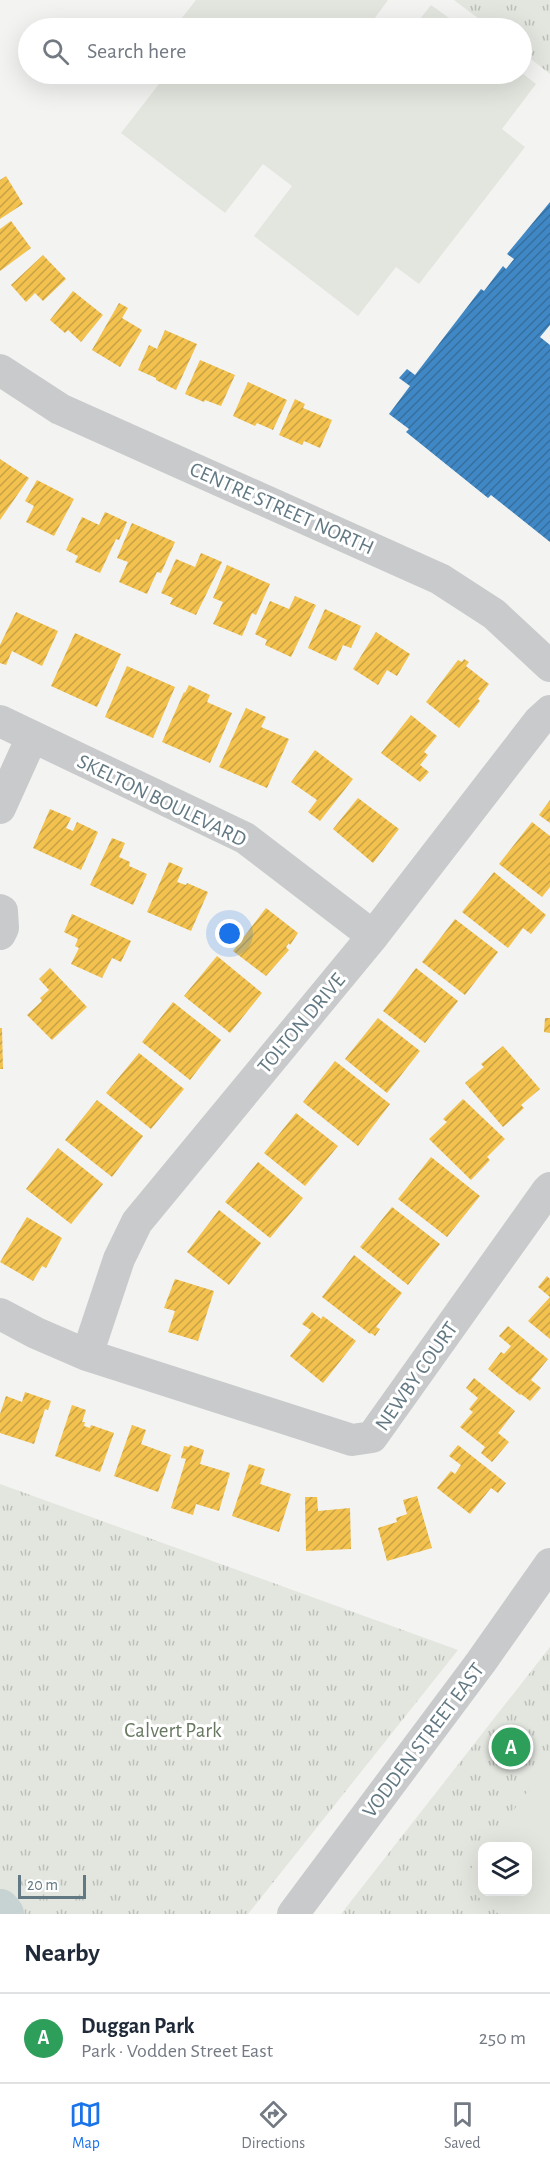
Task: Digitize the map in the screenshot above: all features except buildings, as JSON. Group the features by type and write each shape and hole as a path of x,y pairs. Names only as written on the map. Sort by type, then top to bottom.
{"street":[{"name":"CENTRE STREET NORTH","path":"0,370 60,410 440,579 494,614 550,666"},
{"name":"TOLTON DRIVE","path":"87,1354 119,1259 137,1222 373,936 539,722 550,711"},
{"name":"SKELTON BOULEVARD","path":"0,721 245,838 373,936"},
{"path":"0,808 32,737"},
{"path":"0,910 2,911 3,928 0,934"},
{"name":"NEWBY COURT","path":"0,1314 36,1333 87,1354 352,1440 372,1437 550,1188"},
{"name":"VODDEN STREET EAST","path":"293,1914 481,1662 550,1564"}],"green space":[{"path":"196,0 388,0 375,18 182,18"},
{"path":"454,0 550,0 550,74 532,60 532,18 478,18"},
{"path":"431,5 449,18 421,18"},
{"path":"532,81 536,84 502,129 525,147 419,284 396,267 358,316 254,236 292,186 263,164 225,213 121,133 159,84 532,84"},
{"name":"Calvert Park","path":"0,1484 458,1650 248,1914 0,1914"},
{"path":"550,1647 550,1914 341,1914"},
{"path":"550,1761 550,1914 499,1914 461,1883 478,1859 478,1896 532,1896 532,1842 490,1842"}],"waterway":[{"path":"0,1909 4,1914"}],"place":[{"name":"Duggan Park","path":"511,1747"}]}
